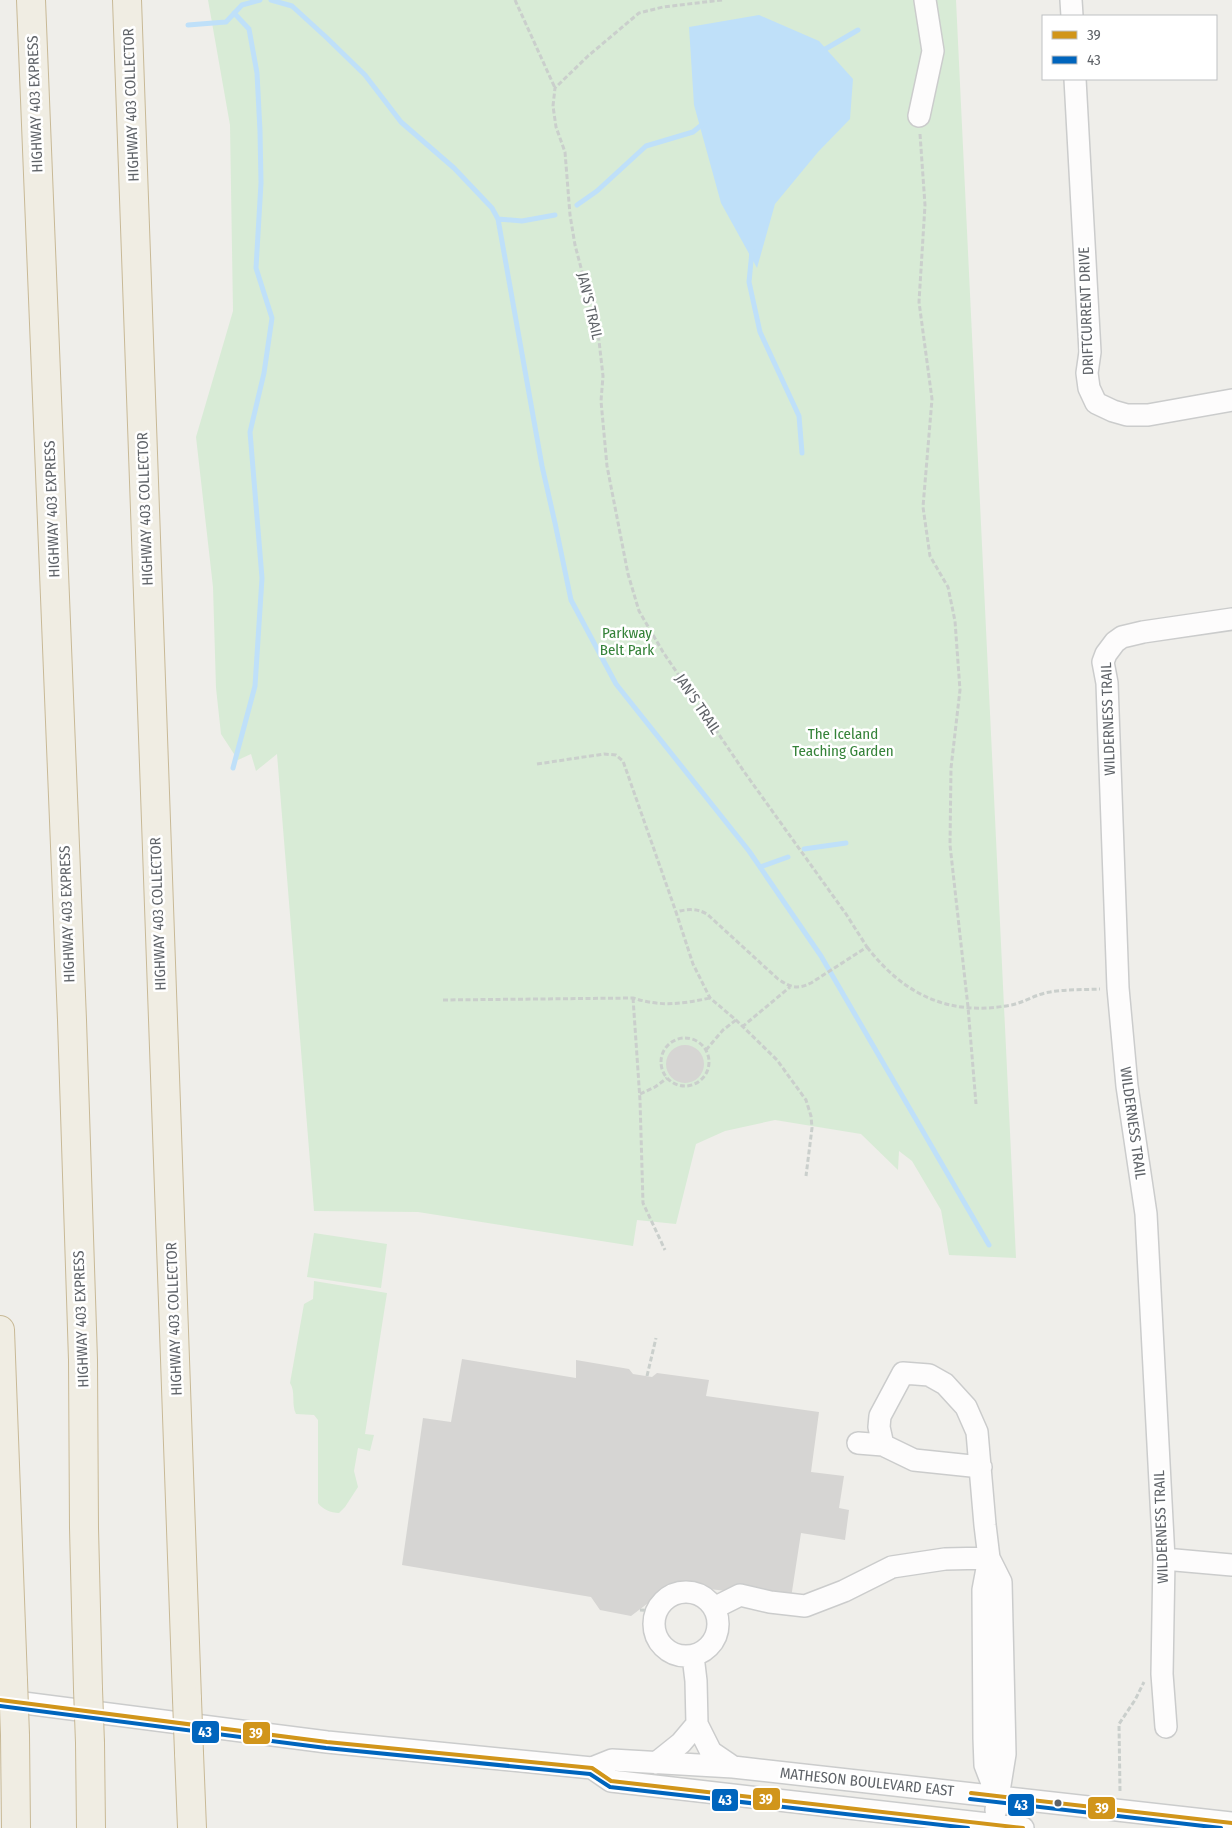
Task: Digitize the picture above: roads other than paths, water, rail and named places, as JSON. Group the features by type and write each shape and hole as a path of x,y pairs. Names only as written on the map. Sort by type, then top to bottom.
{"highway":[{"name":"HIGHWAY 403 EXPRESS","path":"31,0 72,1020 82,1360 91,1828"},
{"name":"HIGHWAY 403 COLLECTOR","path":"127,0 192,1828"},
{"path":"0,1330 7,1690 15,1735 16,1828"}],"street":[{"path":"919,116 933,51 925,0"},
{"path":"1071,0 1072,15"},
{"name":"DRIFTCURRENT DRIVE","path":"1075,80 1090,352 1088,373 1089,388 1096,403 1127,415 1148,415 1232,400"},
{"name":"WILDERNESS TRAIL","path":"1166,1727 1162,1674 1164,1559 1146,1214 1128,1086 1118,988 1107,683 1104,662 1106,654 1115,642 1122,637 1143,632 1232,619"},
{"path":"883,1445 879,1427 880,1416 903,1373 929,1375 945,1384 966,1407 977,1432 989,1558 983,1590 985,1765 998,1796 995,1827"},
{"path":"858,1443 883,1445 914,1460 981,1467"},
{"path":"714,1608 740,1595 770,1602 805,1606 844,1591 892,1567 945,1559 989,1558"},
{"path":"1164,1559 1232,1565"},
{"path":"679,1592 699,1595 708,1600 714,1608 718,1618 716,1638 706,1649 693,1656 683,1657 673,1654 664,1648 658,1640 654,1631 654,1621 648,1610 679,1592"},
{"path":"693,1656 698,1724 710,1752 733,1767"},
{"name":"MATHESON BOULEVARD EAST","path":"7,1690 327,1742 592,1768 612,1760 733,1767 1232,1823"},
{"path":"656,1763 681,1743 698,1724"},
{"name":"MATHESON BOULEVARD EAST","path":"592,1768 611,1781 995,1827 1023,1828"}],"water":[{"path":"759,15 819,41 853,79 850,119 818,152 775,204 757,268 721,203 694,105 689,27"}],"waterway":[{"path":"188,25 226,22 242,5 260,0"},
{"path":"271,0 292,6 327,38 365,75 401,122 454,168 492,208 498,219 542,466 571,600 616,684 749,851 821,956 989,1245"},
{"path":"233,768 255,686 262,578 250,432 264,373 272,318 256,268 261,183 257,73 249,29 234,13"},
{"path":"822,51 858,30"},
{"path":"577,205 597,191 646,146 693,132 704,123"},
{"path":"498,219 522,221 555,215"},
{"path":"752,251 749,282 760,332 799,416 802,453"},
{"path":"804,849 846,843"},
{"path":"760,867 788,857"}],"park label":[{"name":"Parkway Belt Park","path":"627,642"},
{"name":"The Iceland Teaching Garden","path":"843,742"}]}
